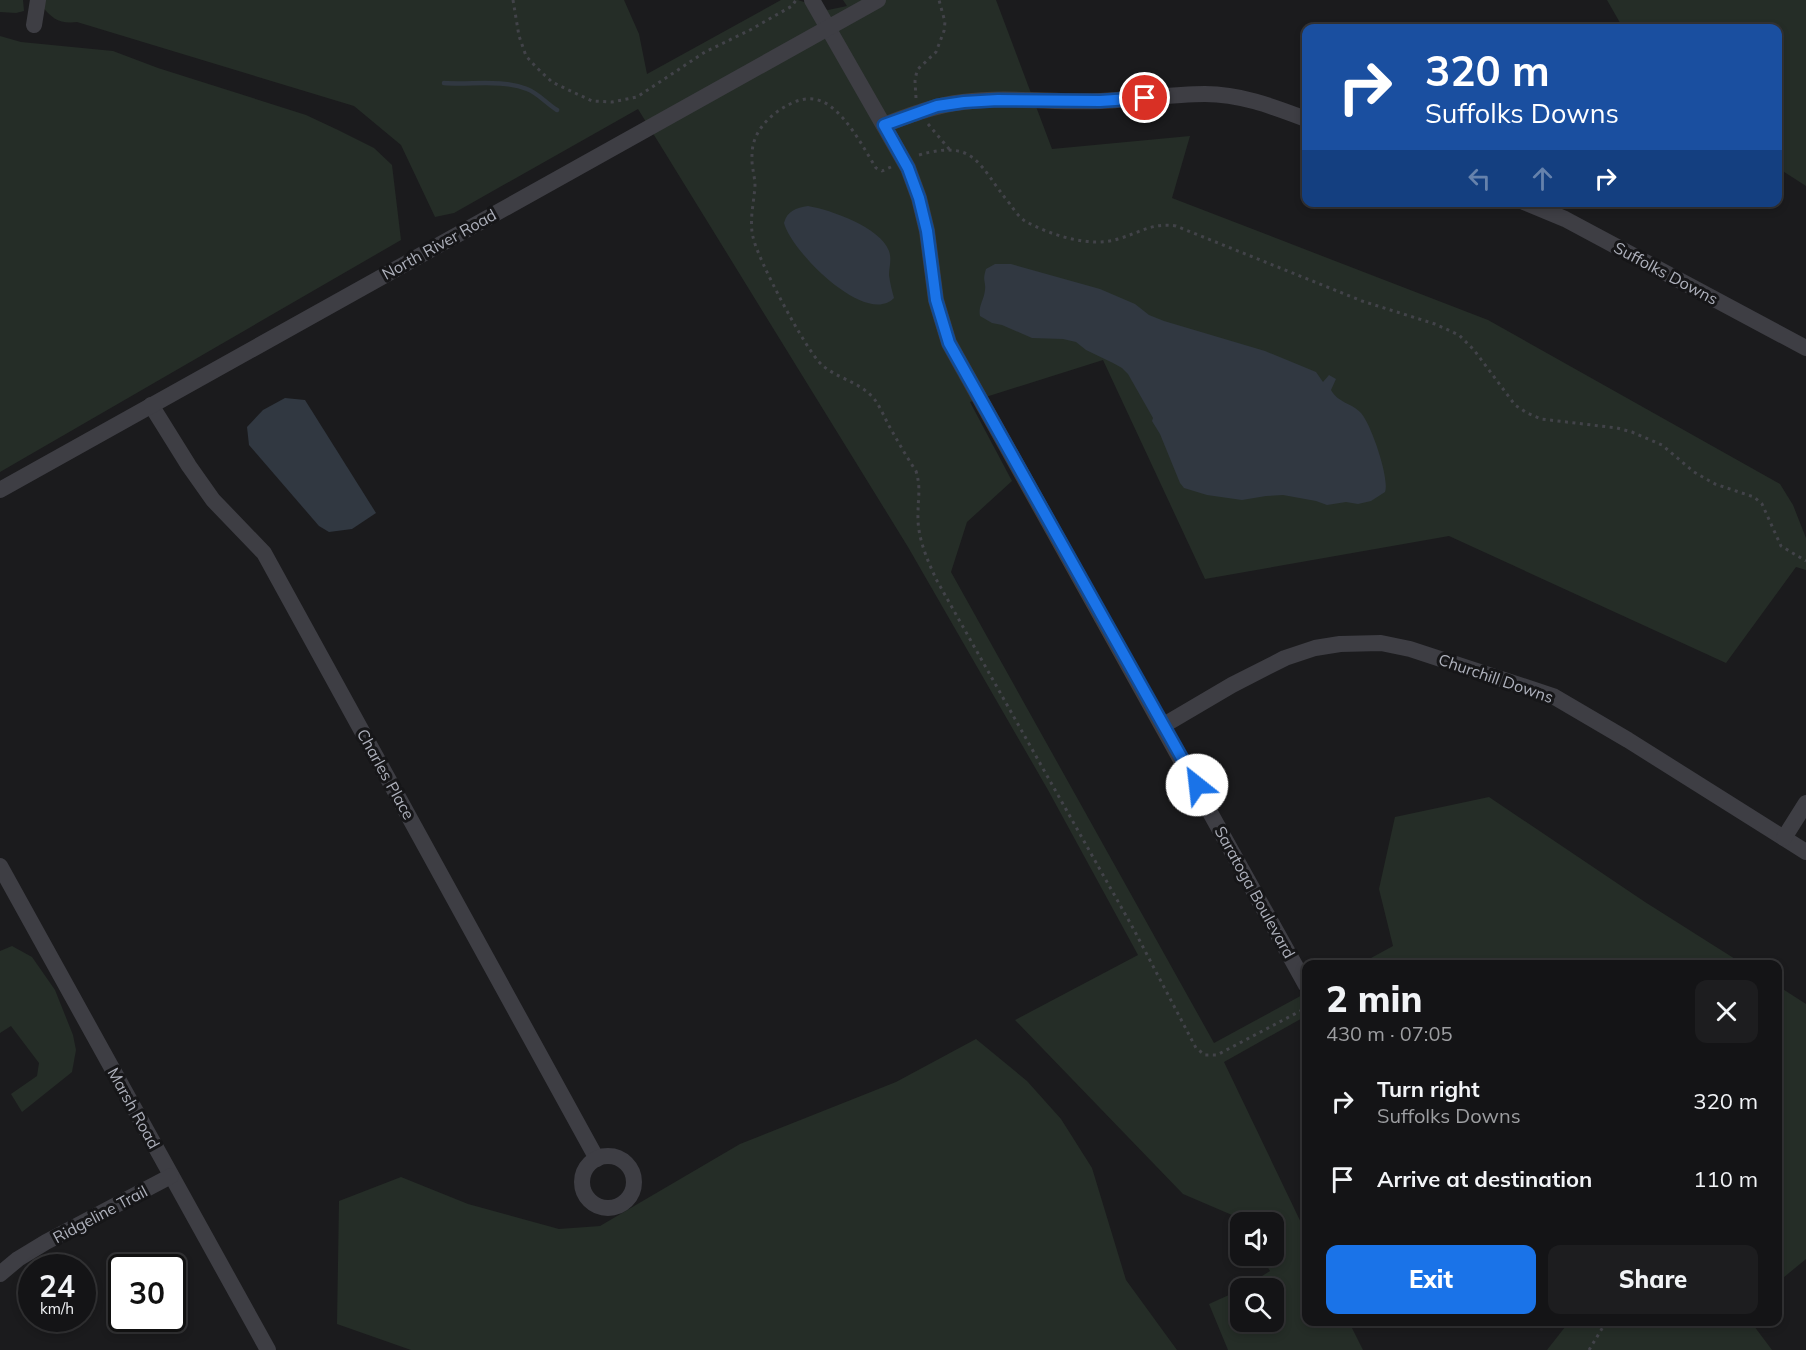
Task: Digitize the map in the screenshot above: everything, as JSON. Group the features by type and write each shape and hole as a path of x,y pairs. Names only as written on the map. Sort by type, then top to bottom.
{"street":[{"path":"34,25 38,0"},
{"name":"Saratoga Boulevard","path":"812,0 904,160 919,198 927,231 936,300 949,343 1164,725 1302,978"},
{"name":"North River Road","path":"0,490 878,0"},
{"path":"884,125 937,106 964,102 1100,101 1206,94 1260,103 1302,118"},
{"name":"Suffolks Downs","path":"1536,207 1565,219 1806,348"},
{"name":"Charles Place","path":"152,405 189,466 213,500 264,553 597,1159"},
{"name":"Churchill Downs","path":"1164,725 1232,685 1285,658 1315,648 1340,644 1381,643 1410,649 1553,696 1628,740 1806,852"},
{"path":"1784,838 1806,803"},
{"name":"Marsh Road","path":"0,866 268,1350"},
{"name":"Ridgeline Trail","path":"0,1274 18,1259 46,1242 171,1176"}],"path":[{"path":"513,0 519,36 526,56 537,68 552,82 574,93 592,101 612,102 637,97 705,52 792,6 796,0"},
{"path":"939,0 945,22 944,31 936,52 917,70 915,81 918,113 950,150"},
{"path":"1302,1010 1217,1055 1205,1055 1196,1048 1133,928 936,579 920,536 918,515 920,495 916,471 876,401 865,390 829,370 815,357 768,273 753,237 755,186 752,156 754,141 763,124 773,115 799,100 816,99 838,113 876,168 882,171 904,160 940,150 968,154 979,161 998,190 1022,219 1040,228 1072,238 1106,242 1163,224 1176,226 1362,301 1435,324 1459,335 1474,350 1515,405 1527,413 1541,419 1592,424 1632,432 1662,445 1694,472 1715,484 1754,497 1762,504 1781,546 1795,557 1806,561"},
{"path":"1589,1350 1604,1326"}],"shaded area":[{"path":"0,0 23,0 24,11 0,12"},
{"path":"42,0 624,0 639,34 647,74 781,0 798,0 828,10 847,6 843,0 996,0 1052,149 1190,136 1172,198 1488,320 1780,484 1793,505 1806,538 1806,570 1796,567 1726,663 1449,536 1205,579 1103,360 970,402 1012,481 967,522 951,572 1214,1043 1302,995 1302,1018 1224,1062 1302,1225 1302,1326 1351,1326 1363,1350 1228,1350 1209,1304 1230,1295 1230,1332 1284,1332 1284,1278 1259,1278 1270,1271 1267,1266 1284,1266 1284,1212 1230,1212 1230,1214 1183,1194 1015,1020 1138,955 1048,790 908,547 638,109 454,213 435,217 401,145 354,106 77,22 61,21 42,6"},
{"path":"1607,0 1806,0 1806,186 1782,171 1782,24 1621,24"},
{"path":"0,36 21,42 113,51 158,68 306,115 374,148 392,165 401,240 0,472"},
{"path":"808,206 854,221 876,234 884,242 890,254 889,275 894,298 882,304 866,302 831,282 814,267 800,251 784,223 793,211"},
{"path":"995,264 1011,264 1100,289 1135,304 1149,315 1164,321 1265,351 1316,372 1323,382 1329,375 1336,379 1331,390 1341,400 1361,413 1370,428 1385,476 1385,492 1371,501 1358,504 1346,502 1327,505 1283,495 1242,500 1207,495 1184,488 1152,421 1153,418 1128,374 1122,368 1086,350 1076,342 1063,339 1032,338 980,316 986,269"},
{"path":"285,398 305,400 376,513 352,529 329,532 319,526 249,445 247,427 263,410"},
{"path":"1489,797 1645,902 1737,960 1367,960 1393,946 1379,889 1395,817"},
{"path":"12,946 32,957 55,990 73,1035 76,1050 72,1072 22,1112 11,1094 37,1076 39,1063 11,1026 0,1033 0,951"},
{"path":"1782,989 1806,1004 1806,1259 1782,1279"},
{"path":"976,1039 1027,1081 1061,1119 1092,1168 1126,1280 1177,1350 411,1350 337,1324 339,1201 401,1177 468,1204 559,1229 600,1226 740,1144 896,1082"},
{"path":"1566,1326 1754,1326 1772,1350 1547,1350"}],"waterway":[{"path":"444,83 497,83 517,86 535,93 557,110"}],"route":[{"path":"1145,98 1100,101 964,102 937,106 884,125 908,168 919,198 927,231 936,300 949,343 1197,785"}]}
